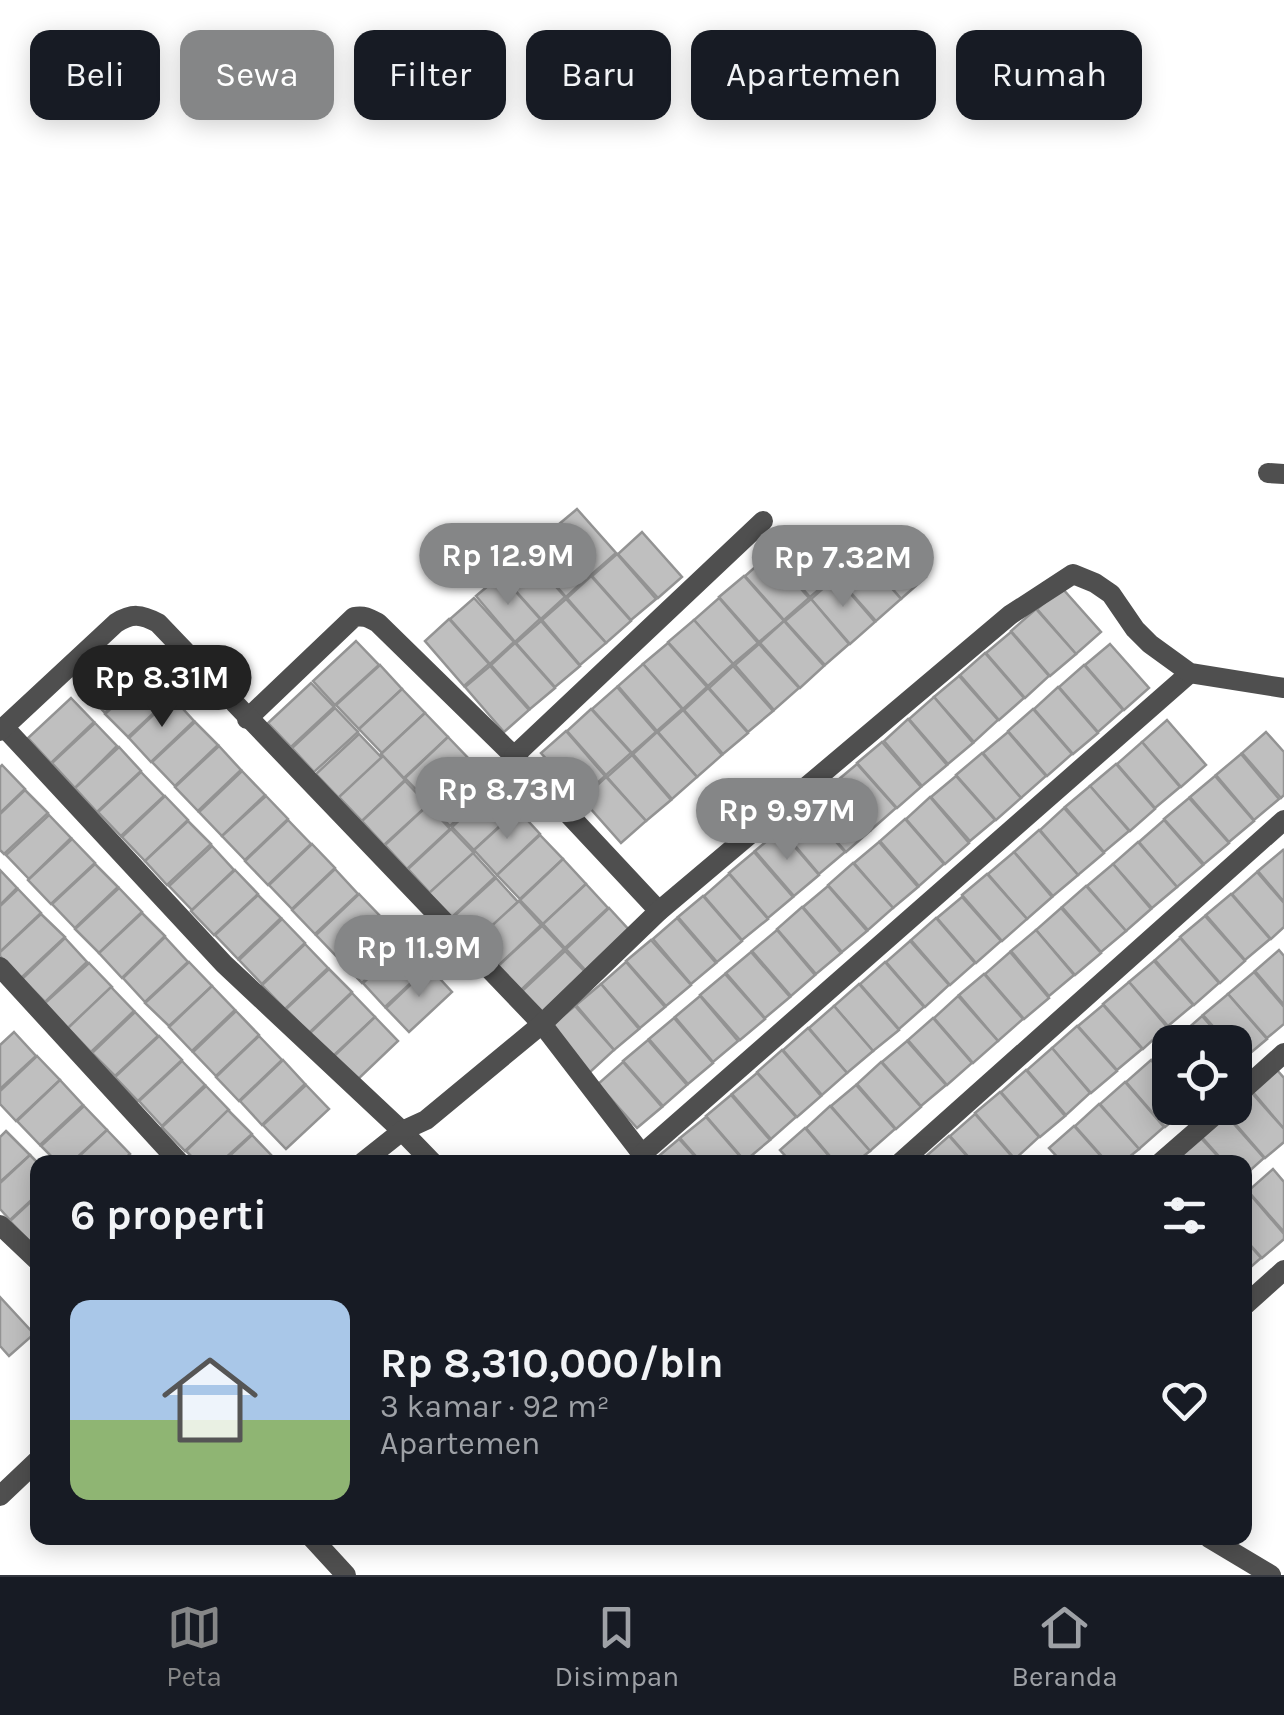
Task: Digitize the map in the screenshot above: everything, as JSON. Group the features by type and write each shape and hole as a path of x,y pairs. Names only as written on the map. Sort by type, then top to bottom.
{"street":[{"path":"514,756 763,521"},
{"path":"372,1155 402,1130 426,1120 542,1024 660,911 1010,615 1073,574 1111,594 1150,644 1190,673 1284,688"},
{"path":"425,1155 224,964 2,729 128,615 142,615 158,623 542,1024 642,1155"},
{"path":"248,719 354,617 378,623 514,756 660,911"},
{"path":"647,1155 1190,673"},
{"path":"909,1155 1284,820"},
{"path":"0,968 173,1155"},
{"path":"1252,1082 1284,1053"},
{"path":"1170,1155 1204,1125"},
{"path":"5,1239 30,1256"},
{"path":"1252,1299 1284,1270"},
{"path":"0,1496 30,1468"},
{"path":"318,1545 346,1575"},
{"path":"1218,1545 1257,1572"}],"building":[{"path":"577,509 616,553 591,575 552,530"},
{"path":"551,531 590,575 566,597 526,552"},
{"path":"795,531 835,576 810,597 771,553"},
{"path":"642,532 682,577 658,598 618,554"},
{"path":"887,533 926,577 901,599 862,554"},
{"path":"526,553 565,597 541,619 501,575"},
{"path":"617,554 656,599 631,620 592,576"},
{"path":"770,554 809,598 784,620 745,576"},
{"path":"862,554 901,599 876,621 836,576"},
{"path":"501,575 540,619 515,642 476,596"},
{"path":"591,576 631,621 606,643 567,598"},
{"path":"744,576 784,621 759,642 719,597"},
{"path":"836,577 875,622 850,644 811,599"},
{"path":"1062,588 1101,632 1076,654 1037,609"},
{"path":"474,598 514,642 490,664 450,619"},
{"path":"719,598 758,643 733,664 694,620"},
{"path":"566,599 606,643 580,665 542,620"},
{"path":"811,599 849,644 825,665 785,621"},
{"path":"1036,609 1076,654 1050,676 1011,631"},
{"path":"449,619 489,664 464,686 425,641"},
{"path":"694,620 733,664 708,686 668,642"},
{"path":"541,621 580,666 555,687 516,643"},
{"path":"784,621 824,666 800,688 760,643"},
{"path":"1011,632 1049,676 1025,698 986,653"},
{"path":"356,641 379,665 335,705 313,681"},
{"path":"515,643 555,688 530,709 491,665"},
{"path":"668,643 707,687 683,709 643,664"},
{"path":"759,644 799,688 774,710 735,665"},
{"path":"1110,644 1149,688 1124,710 1085,665"},
{"path":"125,648 148,672 105,713 82,688"},
{"path":"985,653 1024,698 999,720 960,675"},
{"path":"643,664 682,709 657,731 618,686"},
{"path":"380,665 402,689 359,729 336,705"},
{"path":"1084,665 1123,710 1098,732 1059,687"},
{"path":"490,666 529,710 504,732 465,687"},
{"path":"733,666 773,711 748,732 709,688"},
{"path":"149,673 171,697 128,737 105,714"},
{"path":"959,676 998,720 974,742 934,697"},
{"path":"311,683 334,707 291,747 268,723"},
{"path":"617,687 656,732 632,753 592,709"},
{"path":"1058,687 1098,733 1073,754 1034,709"},
{"path":"708,688 748,733 723,754 684,710"},
{"path":"402,689 425,713 382,753 359,729"},
{"path":"172,697 194,721 151,762 129,738"},
{"path":"934,697 973,743 948,764 909,719"},
{"path":"71,698 94,722 51,763 28,738"},
{"path":"335,708 358,732 314,772 292,748"},
{"path":"591,709 631,753 606,775 567,731"},
{"path":"1033,709 1072,754 1047,776 1008,731"},
{"path":"683,710 722,755 697,777 658,732"},
{"path":"425,713 448,737 404,778 381,754"},
{"path":"908,719 947,765 922,786 884,741"},
{"path":"1167,720 1206,765 1181,787 1142,742"},
{"path":"195,722 218,745 175,786 152,762"},
{"path":"95,723 117,746 75,788 52,763"},
{"path":"566,731 605,776 581,798 541,753"},
{"path":"657,732 697,777 672,799 633,754"},
{"path":"1008,732 1046,776 1021,798 983,753"},
{"path":"1266,732 1284,752 1281,798 1242,753"},
{"path":"359,734 382,758 339,798 316,774"},
{"path":"448,737 471,761 428,802 405,778"},
{"path":"882,742 921,787 897,808 857,763"},
{"path":"1142,742 1180,787 1155,808 1117,764"},
{"path":"219,746 241,770 198,811 175,787"},
{"path":"119,747 141,771 97,812 75,788"},
{"path":"982,753 1021,798 996,820 956,775"},
{"path":"1241,754 1279,799 1254,820 1216,775"},
{"path":"632,755 671,800 646,821 607,777"},
{"path":"383,756 405,780 362,821 339,797"},
{"path":"471,761 494,785 450,826 427,802"},
{"path":"857,764 896,808 871,830 832,785"},
{"path":"1116,764 1155,809 1130,831 1090,786"},
{"path":"0,767 25,789 0,813"},
{"path":"242,771 265,795 222,836 199,812"},
{"path":"141,772 164,796 121,836 98,812"},
{"path":"956,776 995,820 970,841 931,797"},
{"path":"1215,776 1254,821 1229,842 1190,797"},
{"path":"606,777 646,821 621,843 582,799"},
{"path":"405,781 428,805 384,845 362,821"},
{"path":"495,786 517,810 474,850 452,827"},
{"path":"831,786 870,831 846,852 806,807"},
{"path":"1090,786 1129,831 1104,852 1065,807"},
{"path":"25,790 48,813 4,854 0,850 0,814"},
{"path":"165,796 188,820 145,861 122,837"},
{"path":"266,796 288,819 245,860 222,836"},
{"path":"930,797 969,843 945,864 906,819"},
{"path":"1189,798 1229,843 1204,864 1164,819"},
{"path":"428,805 450,829 407,869 385,845"},
{"path":"806,808 845,852 819,874 781,829"},
{"path":"1064,808 1104,853 1078,875 1040,830"},
{"path":"518,810 540,834 497,875 474,850"},
{"path":"49,815 71,838 29,879 6,855"},
{"path":"905,819 944,864 919,886 880,841"},
{"path":"288,820 311,844 268,885 245,861"},
{"path":"1164,820 1203,865 1177,887 1139,842"},
{"path":"188,821 211,844 167,885 145,861"},
{"path":"451,829 474,853 430,893 408,869"},
{"path":"780,830 819,875 794,896 755,851"},
{"path":"1039,830 1078,875 1053,896 1014,852"},
{"path":"540,835 563,859 520,899 497,875"},
{"path":"72,839 95,863 51,904 28,880"},
{"path":"879,842 918,887 893,908 854,863"},
{"path":"1138,842 1177,887 1152,908 1113,864"},
{"path":"312,844 335,868 292,909 269,885"},
{"path":"212,846 234,870 192,910 169,886"},
{"path":"754,852 793,897 768,918 729,873"},
{"path":"1014,852 1052,897 1027,919 988,874"},
{"path":"1284,852 1284,902 1258,871"},
{"path":"473,853 495,877 452,917 429,893"},
{"path":"563,859 586,884 543,924 520,900"},
{"path":"853,863 893,908 868,930 828,885"},
{"path":"95,864 118,887 75,928 52,904"},
{"path":"1113,864 1151,909 1126,931 1087,886"},
{"path":"335,869 358,894 315,934 292,910"},
{"path":"0,870 17,888 0,905"},
{"path":"235,870 258,894 214,935 191,911"},
{"path":"1257,872 1284,903 1284,927 1271,939 1232,894"},
{"path":"729,874 768,919 742,940 704,896"},
{"path":"987,874 1027,919 1002,941 962,895"},
{"path":"496,878 518,902 475,942 452,918"},
{"path":"586,884 608,908 565,948 543,924"},
{"path":"828,886 867,931 842,952 803,907"},
{"path":"1086,886 1126,931 1101,952 1062,907"},
{"path":"119,888 142,912 99,953 75,929"},
{"path":"18,889 41,913 0,952 0,906"},
{"path":"359,894 382,918 339,959 316,935"},
{"path":"1231,894 1270,939 1245,960 1206,915"},
{"path":"258,895 281,918 238,959 215,935"},
{"path":"703,896 742,941 717,962 678,917"},
{"path":"962,897 1001,941 976,963 937,918"},
{"path":"519,901 541,925 498,966 475,941"},
{"path":"802,907 841,953 816,974 777,929"},
{"path":"609,908 631,932 588,973 566,949"},
{"path":"1061,908 1101,953 1075,975 1036,930"},
{"path":"142,913 165,936 122,978 99,953"},
{"path":"41,914 65,937 21,978 0,952"},
{"path":"1205,916 1245,961 1220,983 1180,937"},
{"path":"383,918 405,942 362,983 339,959"},
{"path":"677,918 716,963 691,984 653,939"},
{"path":"936,918 975,963 950,985 911,940"},
{"path":"282,919 305,943 262,984 239,960"},
{"path":"542,926 564,949 521,990 498,966"},
{"path":"777,930 815,975 791,996 752,951"},
{"path":"1036,930 1074,975 1049,996 1011,951"},
{"path":"165,937 188,962 145,1002 123,978"},
{"path":"65,938 87,962 45,1002 22,979"},
{"path":"1180,938 1219,983 1194,1005 1155,960"},
{"path":"651,940 691,985 666,1006 626,961"},
{"path":"910,941 949,985 925,1007 886,962"},
{"path":"406,943 428,967 385,1007 363,983"},
{"path":"305,944 328,968 285,1009 262,985"},
{"path":"1279,950 1284,956 1284,1005 1255,971"},
{"path":"565,951 588,975 544,1015 522,991"},
{"path":"751,952 790,997 765,1018 726,973"},
{"path":"1010,952 1049,998 1024,1019 985,974"},
{"path":"1154,961 1193,1005 1167,1025 1129,982"},
{"path":"189,962 212,986 169,1026 145,1003"},
{"path":"626,962 665,1007 640,1028 601,984"},
{"path":"885,962 924,1007 899,1029 860,984"},
{"path":"89,963 112,987 68,1028 45,1003"},
{"path":"429,967 452,992 409,1032 386,1008"},
{"path":"329,969 352,992 309,1033 286,1009"},
{"path":"1254,972 1284,1007 1284,1024 1267,1038 1228,994"},
{"path":"725,974 765,1019 740,1040 700,995"},
{"path":"984,974 1023,1019 998,1041 959,995"},
{"path":"1129,982 1165,1025 1152,1025 1152,1041 1143,1049 1103,1004"},
{"path":"601,984 639,1029 614,1050 576,1005"},
{"path":"859,984 899,1030 873,1051 834,1006"},
{"path":"212,986 235,1010 192,1051 169,1027"},
{"path":"111,987 134,1011 91,1052 68,1028"},
{"path":"352,993 375,1017 332,1057 309,1034"},
{"path":"1228,994 1267,1039 1252,1052 1252,1025 1212,1025 1203,1015"},
{"path":"700,996 738,1041 713,1062 675,1017"},
{"path":"958,996 998,1041 973,1063 934,1018"},
{"path":"1103,1005 1142,1049 1117,1070 1078,1026"},
{"path":"575,1006 614,1050 589,1073 549,1027"},
{"path":"834,1006 873,1051 847,1073 809,1028"},
{"path":"236,1011 259,1035 216,1076 193,1052"},
{"path":"135,1012 158,1036 115,1076 92,1053"},
{"path":"1202,1016 1210,1025 1192,1025"},
{"path":"375,1017 398,1041 355,1082 332,1058"},
{"path":"674,1018 713,1063 688,1084 649,1039"},
{"path":"933,1018 972,1063 947,1085 908,1040"},
{"path":"1077,1026 1117,1071 1091,1093 1052,1048"},
{"path":"808,1028 847,1073 822,1095 783,1050"},
{"path":"14,1032 36,1056 0,1089 0,1045"},
{"path":"159,1036 182,1060 138,1101 115,1077"},
{"path":"259,1036 282,1060 239,1101 216,1077"},
{"path":"648,1040 687,1085 663,1106 623,1061"},
{"path":"907,1041 946,1085 921,1106 882,1062"},
{"path":"1052,1048 1090,1093 1066,1115 1027,1070"},
{"path":"782,1050 821,1096 797,1117 757,1072"},
{"path":"37,1056 60,1080 16,1121 0,1104 0,1091"},
{"path":"283,1060 305,1084 262,1125 240,1101"},
{"path":"1151,1060 1152,1112 1126,1082"},
{"path":"182,1061 205,1085 162,1126 139,1101"},
{"path":"623,1062 662,1107 637,1128 598,1084"},
{"path":"881,1062 921,1107 896,1129 857,1084"},
{"path":"1026,1070 1065,1116 1040,1137 1001,1092"},
{"path":"1277,1070 1284,1078 1284,1129 1252,1091"},
{"path":"757,1073 796,1117 771,1139 732,1094"},
{"path":"60,1080 83,1105 40,1145 17,1121"},
{"path":"1125,1082 1152,1113 1152,1125 1164,1127 1139,1149 1100,1104"},
{"path":"306,1085 329,1109 286,1149 263,1125"},
{"path":"856,1085 895,1129 870,1151 831,1106"},
{"path":"206,1086 229,1110 185,1151 162,1127"},
{"path":"1000,1092 1039,1137 1019,1155 1012,1155 975,1113"},
{"path":"1252,1093 1284,1129 1284,1142 1265,1158 1236,1125 1252,1125"},
{"path":"731,1095 770,1140 752,1155 740,1155 706,1116"},
{"path":"1099,1104 1139,1149 1132,1155 1101,1155 1075,1126"},
{"path":"84,1106 107,1130 80,1155 50,1155 41,1146"},
{"path":"830,1106 870,1151 865,1155 829,1155 806,1128"},
{"path":"228,1110 252,1134 229,1155 190,1155 186,1151"},
{"path":"975,1114 1011,1155 967,1155 950,1136"},
{"path":"706,1117 739,1155 695,1155 680,1138"},
{"path":"1212,1125 1235,1125 1264,1158 1252,1169 1252,1155 1218,1155 1200,1135"},
{"path":"1074,1126 1100,1155 1056,1155 1049,1148"},
{"path":"805,1128 828,1155 785,1155 780,1150"},
{"path":"107,1130 130,1154 129,1155 80,1155"},
{"path":"6,1131 30,1155 0,1182 0,1137"},
{"path":"252,1135 271,1155 231,1155"},
{"path":"949,1136 966,1155 927,1155"},
{"path":"1199,1136 1217,1155 1177,1155"},
{"path":"679,1139 694,1155 660,1155"},
{"path":"30,1155 30,1201 10,1220 0,1209 0,1183"},
{"path":"1273,1169 1284,1182 1284,1232 1252,1196 1252,1187"},
{"path":"1252,1197 1284,1234 1284,1239 1262,1258 1252,1247"},
{"path":"30,1202 30,1242 10,1221"},
{"path":"1252,1248 1261,1258 1252,1266"},
{"path":"0,1297 30,1330 30,1338 9,1356 0,1346"}]}
